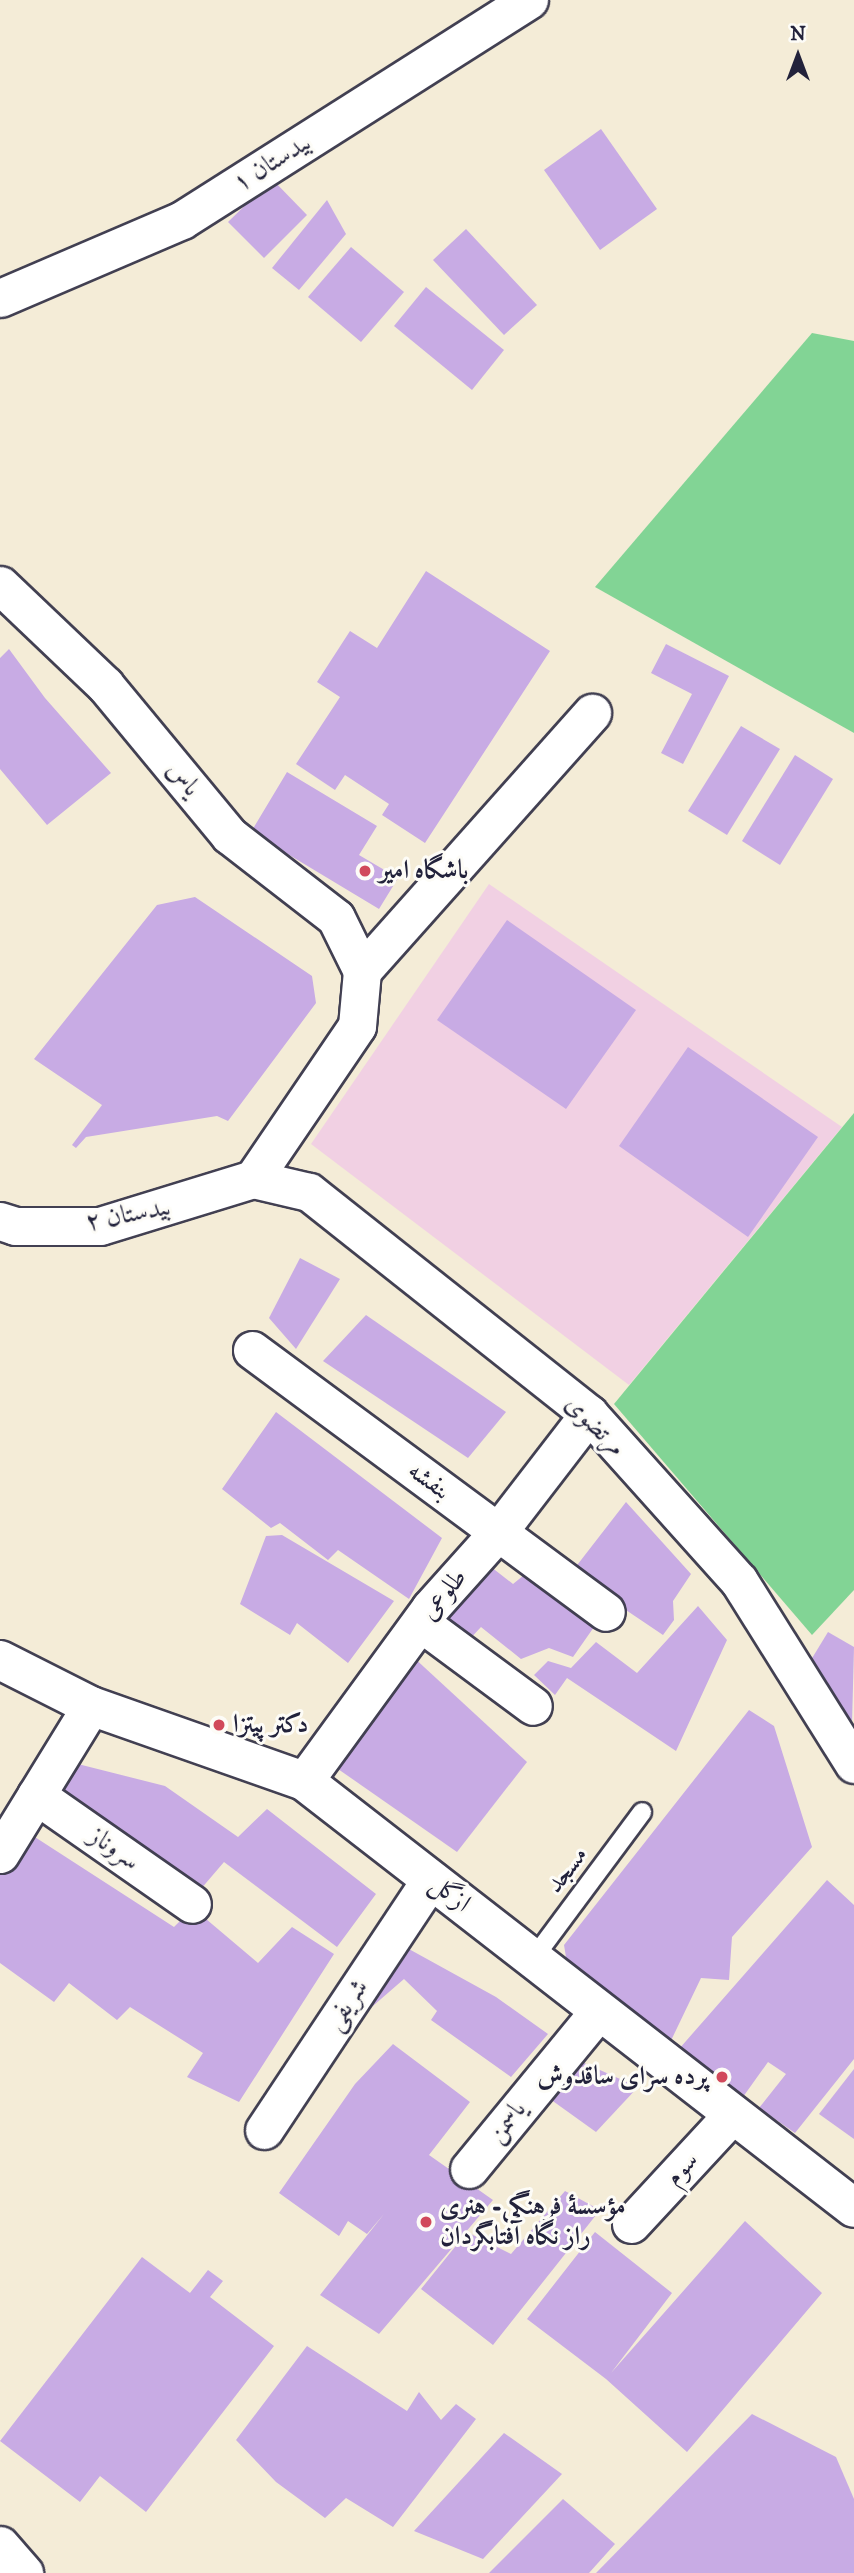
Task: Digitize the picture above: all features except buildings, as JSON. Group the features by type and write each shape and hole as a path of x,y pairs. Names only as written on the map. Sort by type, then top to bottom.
{"main road":[{"name":"ازگل","path":"0,1660 91,1706 304,1781 854,2208"}],"street":[{"name":"بیدستان ۱","path":"0,298 182,220 528,0"},
{"name":"یاس","path":"0,585 105,685 229,835 336,918 362,971"},
{"path":"253,1180 357,1026 362,971 592,713"},
{"name":"بیدستان ۲","path":"0,1221 15,1226 100,1226 253,1180"},
{"name":"مرتضوی","path":"253,1180 309,1192 589,1414 739,1581 854,1763"},
{"name":"بنفشه","path":"252,1350 606,1612"},
{"name":"طلوعی","path":"304,1781 421,1623 498,1531 589,1414"},
{"path":"421,1623 533,1706"},
{"path":"0,1854 91,1706"},
{"name":"سروناز","path":"36,1795 192,1904"},
{"name":"شریفی","path":"264,2130 431,1880"},
{"name":"یاسمن","path":"469,2169 599,2011"},
{"name":"سوم","path":"631,2224 733,2114"},
{"path":"0,2545 24,2573"}],"lane":[{"name":"مسجد","path":"533,1959 642,1812"}],"shaded area":[{"path":"489,884 842,1127 629,1385 311,1144"}],"green space":[{"path":"812,333 854,341 854,733 595,587"},
{"path":"854,1113 854,1590 812,1635 614,1404"}],"place":[{"name":"باشگاه امیر","path":"365,871"},
{"name":"دکتر پیتزا","path":"219,1725"},
{"name":"پرده سرای ساقدوش","path":"722,2077"},
{"name":"مؤسسۀ فرهنگی- هنری راز نگاه آفتابگردان","path":"426,2222"}]}
